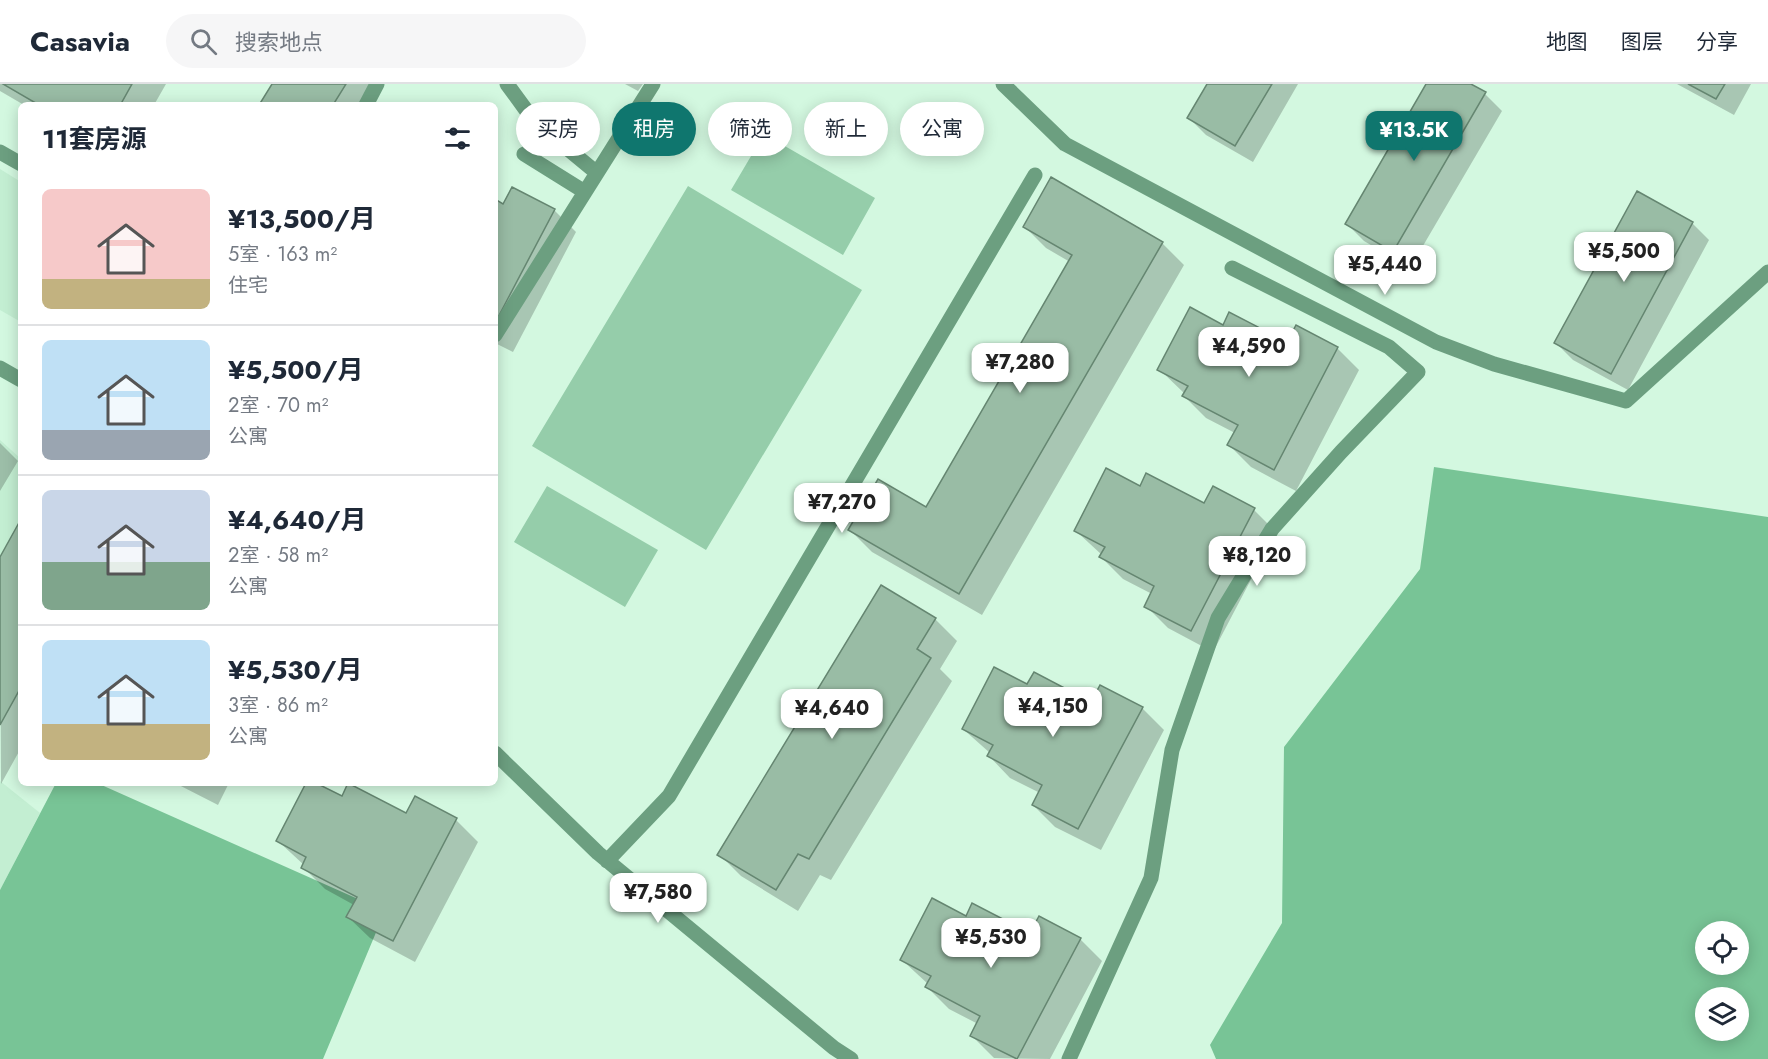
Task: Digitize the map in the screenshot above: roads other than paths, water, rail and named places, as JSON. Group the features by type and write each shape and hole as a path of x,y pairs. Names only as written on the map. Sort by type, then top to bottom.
{"street":[{"path":"368,102 377,84"},
{"path":"507,84 534,121 597,173"},
{"path":"498,330 653,84"},
{"path":"1004,84 1065,144 1436,342 1494,364 1626,401 1768,272"},
{"path":"0,152 18,162"},
{"path":"527,156 585,192"},
{"path":"608,861 669,796 1035,175"},
{"path":"1069,1059 1151,878 1172,750 1218,618 1272,529 1341,452 1418,372 1389,347 1232,268"},
{"path":"0,368 18,378"},
{"path":"498,756 608,861 834,1048 851,1059"}]}
